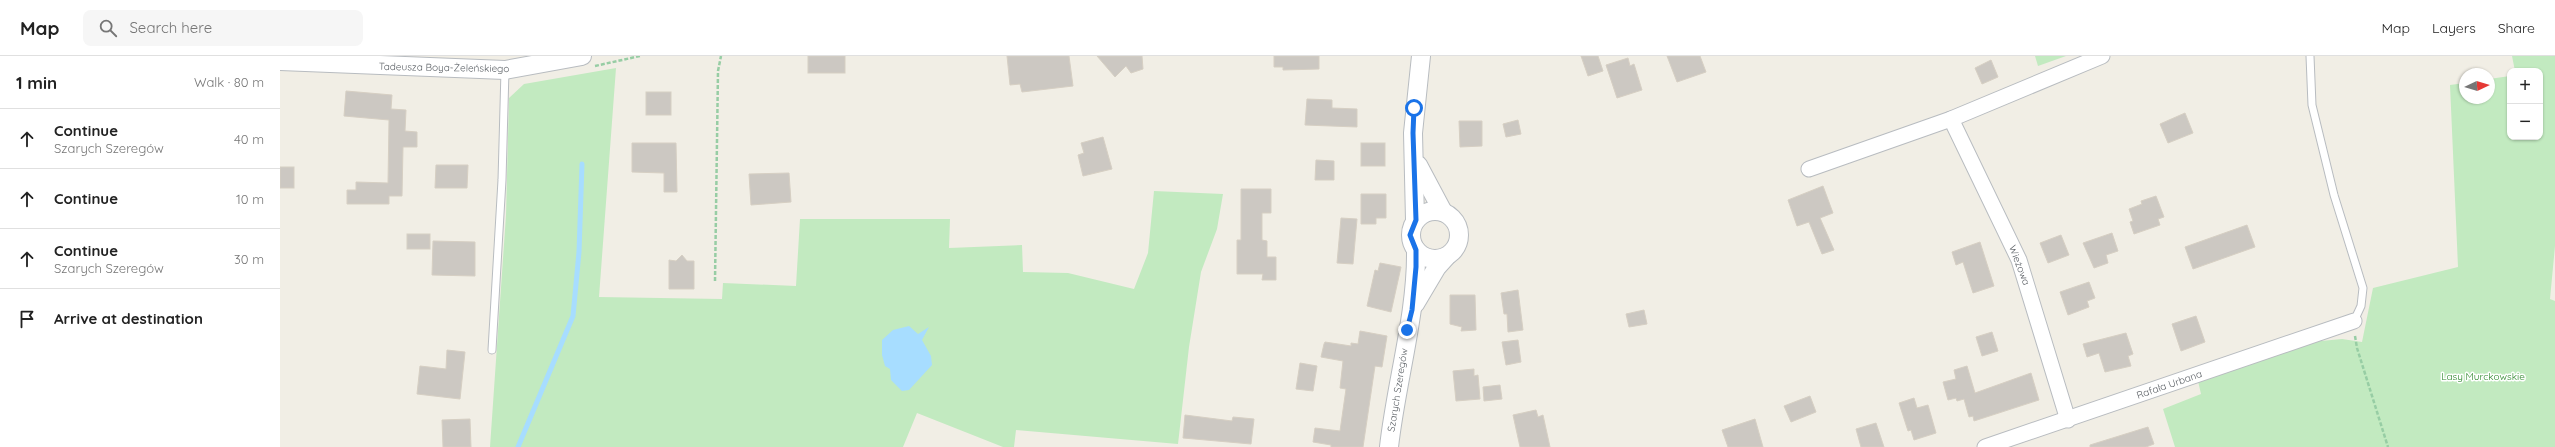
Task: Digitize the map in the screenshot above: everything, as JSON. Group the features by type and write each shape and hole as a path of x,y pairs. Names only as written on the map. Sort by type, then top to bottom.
{"street":[{"name":"Tadeusza Boya-Żeleńskiego","path":"280,61 505,70 582,56"},
{"path":"1414,158 1442,212 1455,221 1459,235 1458,244 1446,256 1430,259 1416,250 1410,235 1416,220 1414,158 1414,108 1421,56"},
{"path":"1808,169 1951,119 2102,56"},
{"name":"Wieżowa","path":"1951,119 2019,260 2068,420"},
{"path":"1416,220 1428,212 1442,212"},
{"name":"Szarych Szeregów","path":"1388,447 1394,401 1412,310 1416,250"},
{"name":"Szarych Szeregów","path":"1412,310 1437,267 1446,256"},
{"name":"Rafała Urbana","path":"1985,447 2068,420 2354,321"}],"lane":[{"path":"2310,56 2312,105 2334,195 2363,288 2361,306 2354,321"},
{"path":"492,350 502,180 505,70"}],"path":[{"path":"716,282 718,72 721,56"},
{"path":"2354,321 2357,348 2388,447"}],"green space":[{"path":"2035,56 2066,56 2038,66"},
{"name":"Lasy Murckowskie","path":"2512,56 2555,56 2555,246 2550,299 2555,301 2555,447 2175,447 2163,409 2201,394 2198,381 2300,343 2342,339 2362,342 2373,288 2458,267 2450,85 2459,84 2459,104 2495,104 2495,78 2507,76 2507,140 2543,140 2543,68 2514,68"},
{"path":"616,68 599,297 722,299 723,283 796,286 800,219 950,219 949,248 1022,245 1023,272 1068,273 1134,289 1148,253 1154,191 1223,194 1217,229 1201,272 1189,347 1178,444 1016,430 1014,447 1003,447 917,413 903,447 490,447 506,215 509,98 524,84"}],"water":[{"path":"909,326 918,334 929,327 922,340 931,356 932,365 909,390 902,391 891,380 890,369 885,366 882,355 882,340 893,330"}],"building":[{"path":"808,56 845,56 845,73 808,73"},
{"path":"1007,56 1069,56 1073,86 1022,92 1020,84 1010,85"},
{"path":"1097,56 1142,56 1143,69 1131,73 1126,66 1115,77"},
{"path":"1274,56 1319,56 1319,69 1283,70 1283,67 1274,67"},
{"path":"1581,56 1598,56 1603,71 1588,76"},
{"path":"1667,56 1700,56 1706,72 1677,82"},
{"path":"1628,58 1630,66 1634,64 1642,90 1617,98 1606,65"},
{"path":"1991,60 1998,77 1982,84 1975,68"},
{"path":"346,91 392,95 391,109 406,110 405,131 417,132 417,147 403,147 402,196 389,196 389,204 347,204 347,190 356,190 356,182 388,183 389,120 344,116"},
{"path":"646,92 671,92 671,115 646,115"},
{"path":"1307,99 1332,100 1332,108 1357,109 1357,127 1305,125"},
{"path":"2185,113 2193,133 2168,143 2160,124"},
{"path":"1518,120 1521,134 1506,137 1503,124"},
{"path":"1459,121 1482,121 1482,146 1460,147"},
{"path":"1103,137 1112,169 1083,176 1078,155 1084,153 1081,143"},
{"path":"632,143 676,143 677,192 664,192 664,173 632,172"},
{"path":"1361,143 1385,143 1385,166 1361,166"},
{"path":"1316,160 1334,161 1334,180 1315,180"},
{"path":"436,165 468,165 467,188 435,188"},
{"path":"280,167 294,167 294,188 280,188"},
{"path":"789,173 791,202 751,205 749,174"},
{"path":"1823,186 1833,213 1820,218 1834,250 1822,254 1809,222 1797,226 1788,200"},
{"path":"1241,189 1271,189 1271,213 1262,213 1262,240 1267,241 1267,257 1276,257 1276,280 1262,280 1263,274 1237,274 1237,240 1241,240"},
{"path":"1361,194 1386,194 1386,218 1376,218 1376,224 1361,224"},
{"path":"2156,196 2164,217 2158,219 2160,225 2134,234 2130,222 2133,221 2129,209 2142,204 2141,201"},
{"path":"1341,218 1357,219 1353,264 1337,263"},
{"path":"2247,225 2255,247 2193,269 2185,247"},
{"path":"2112,233 2118,251 2106,255 2108,263 2094,268 2083,243"},
{"path":"407,234 430,234 430,249 407,249"},
{"path":"2061,235 2069,255 2048,263 2040,243"},
{"path":"433,241 475,242 475,276 432,275"},
{"path":"1980,242 1994,286 1973,293 1963,262 1956,265 1952,252"},
{"path":"682,255 687,261 694,261 694,289 669,289 669,260 676,261"},
{"path":"1380,263 1401,267 1391,312 1367,306 1375,270 1378,271"},
{"path":"2089,282 2095,298 2087,301 2089,307 2068,315 2060,292"},
{"path":"1518,290 1523,330 1508,332 1507,314 1504,314 1501,293"},
{"path":"1450,295 1475,295 1476,330 1461,331 1462,327 1450,324"},
{"path":"1644,310 1647,324 1629,327 1626,314"},
{"path":"2196,316 2205,342 2181,351 2172,324"},
{"path":"1360,331 1387,336 1382,367 1375,366 1363,447 1331,447 1331,445 1313,442 1315,428 1340,431 1346,389 1340,388 1343,361 1321,357 1324,344 1325,342 1351,346 1351,343 1358,344"},
{"path":"1992,332 1998,351 1982,356 1976,337"},
{"path":"2126,333 2133,354 2128,356 2131,366 2105,372 2099,353 2087,357 2083,344"},
{"path":"1518,340 1521,362 1506,365 1502,342"},
{"path":"447,350 465,352 460,399 417,394 420,366 446,369"},
{"path":"1300,363 1317,366 1313,391 1296,389"},
{"path":"1967,366 1975,393 2031,373 2039,400 1974,421 1973,416 1969,417 1964,399 1957,401 1956,398 1948,400 1943,382 1956,379 1954,370"},
{"path":"1474,369 1474,376 1478,375 1480,399 1456,401 1453,371"},
{"path":"1500,385 1502,399 1484,401 1483,387"},
{"path":"1810,396 1816,412 1791,422 1784,406"},
{"path":"1914,398 1917,408 1928,405 1936,433 1914,440 1911,430 1908,431 1899,403"},
{"path":"1536,410 1538,417 1543,415 1550,447 1520,447 1513,415"},
{"path":"1185,415 1232,421 1233,417 1254,419 1251,444 1183,438"},
{"path":"470,419 471,447 443,447 442,420"},
{"path":"1755,419 1763,447 1728,447 1722,430"},
{"path":"1876,423 1884,447 1861,447 1856,429"},
{"path":"2148,427 2154,444 2146,447 2090,447 2090,445"}],"waterway":[{"path":"518,447 573,316 579,252 582,164"}],"route":[{"path":"1407,330 1412,310 1416,267 1416,250 1410,235 1416,220 1413,133 1414,108"}]}
